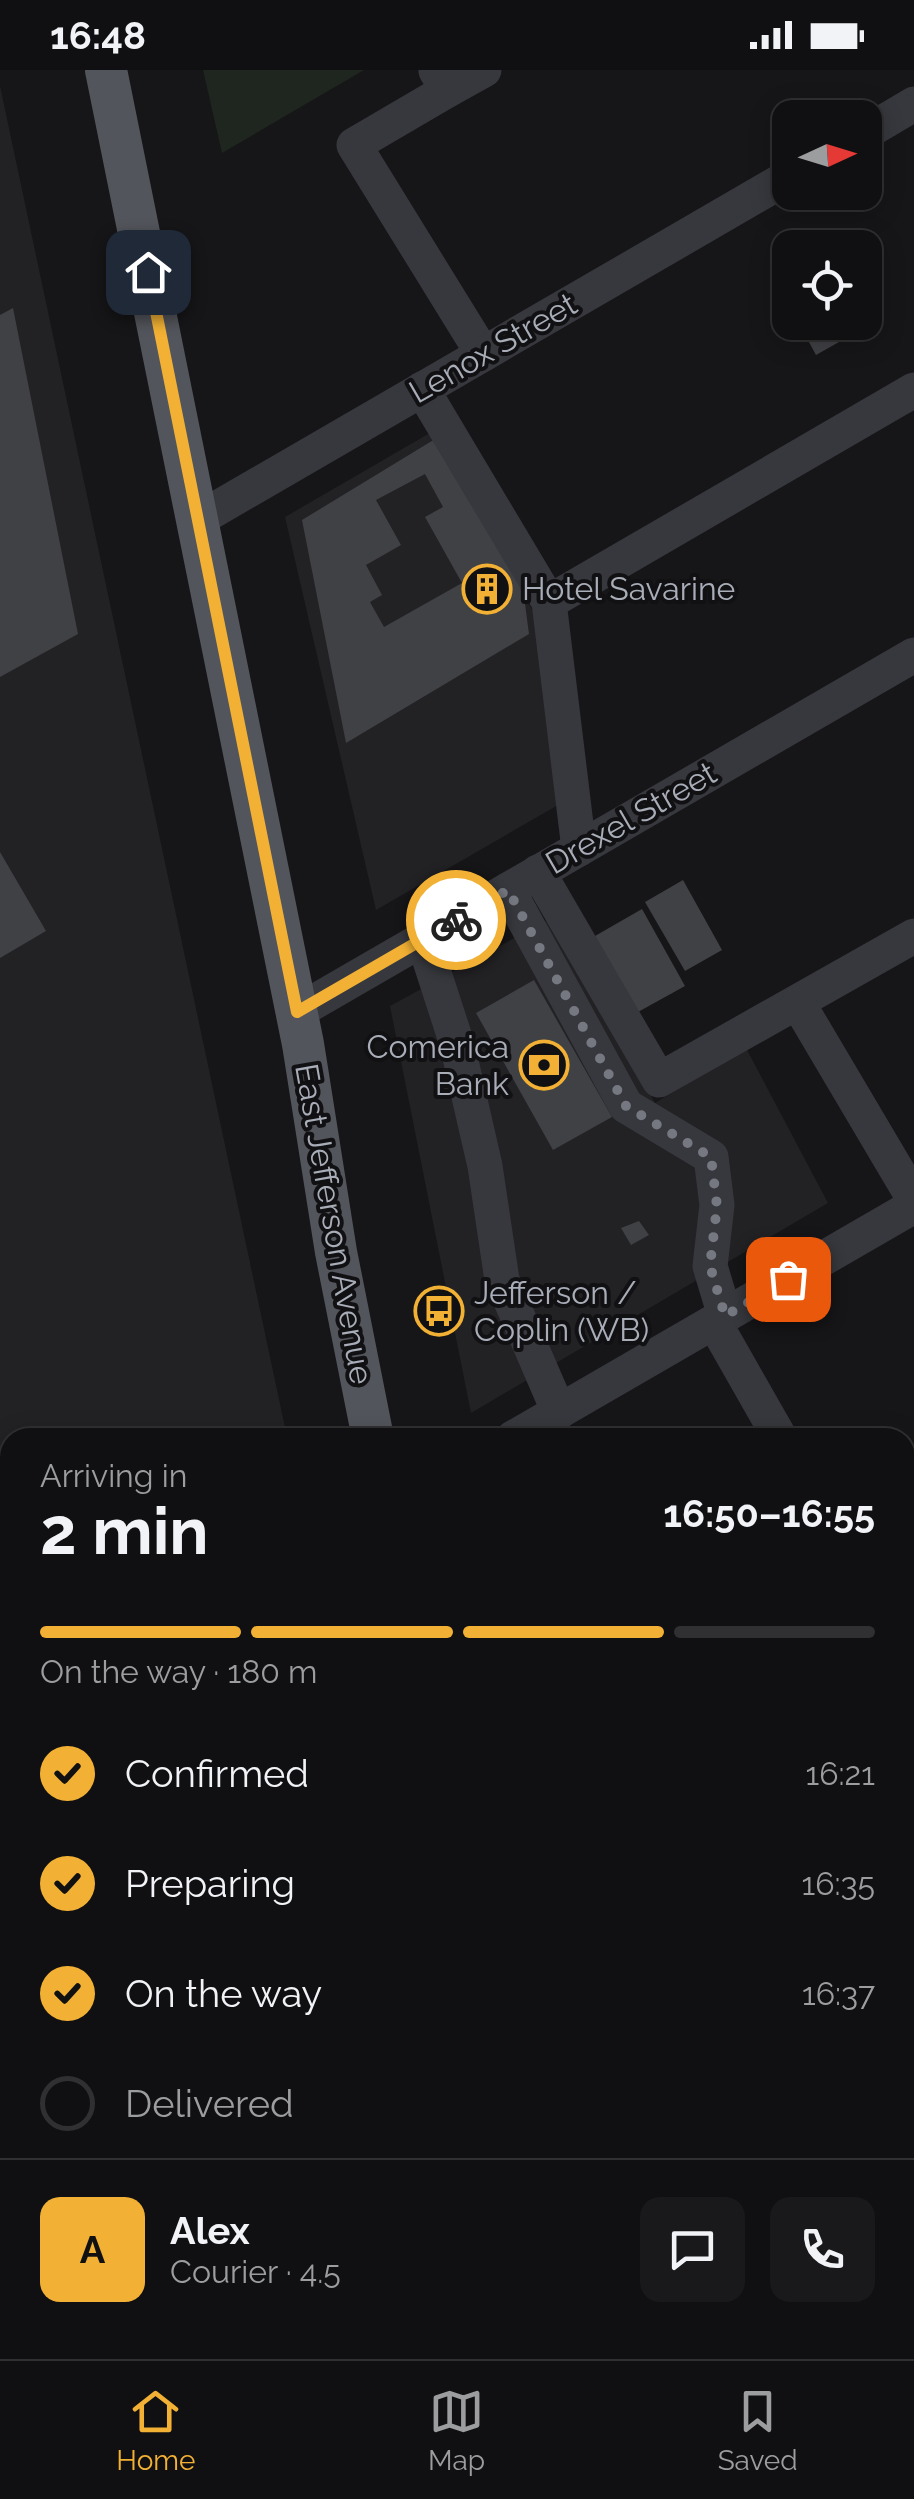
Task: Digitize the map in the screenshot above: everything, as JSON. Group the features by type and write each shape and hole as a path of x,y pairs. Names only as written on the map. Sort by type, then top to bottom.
{"main road":[{"name":"East Jefferson Avenue","path":"106,70 297,1012 336,1252 371,1428"}],"street":[{"path":"483,354 354,145 442,80 484,70"},
{"path":"882,123 914,104"},
{"name":"Lenox Street","path":"197,520 772,186"},
{"path":"422,389 549,602 579,849"},
{"path":"549,602 914,390"},
{"name":"Drexel Street","path":"297,1012 914,655"},
{"path":"523,881 659,1080 914,936"},
{"path":"523,881 626,1106 711,1157 717,1206 710,1266 720,1319 775,1428"},
{"path":"422,939 457,1044 485,1166 502,1280 558,1412"},
{"path":"531,1428 914,1203 798,1003"}],"shaded area":[{"path":"203,70 364,70 222,153"},
{"path":"0,86 285,1428 0,1428"},
{"path":"435,430 536,617 558,805 376,910 285,517"},
{"path":"553,917 655,1103 746,1048 828,1203 471,1413 390,1006"}],"building":[{"path":"13,308 78,634 0,677 0,315"},
{"path":"808,340 843,340 816,355"},
{"name":"Hotel Savarine","path":"440,436 522,581 529,634 346,743 302,520","holes":["425,474 443,507 425,517 462,583 384,627 370,602 382,595 366,565 401,545 376,500"]},
{"path":"0,852 46,931 0,958"},
{"path":"683,880 722,950 685,971 645,902"},
{"path":"642,909 685,986 638,1012 595,936"},
{"path":"534,980 612,1117 553,1150 476,1013"},
{"path":"639,1221 649,1235 631,1245 621,1228"}],"way so far":[{"path":"456,920 508,890 626,1106 711,1157 717,1206 710,1266 725,1316 788,1279"}],"place":[{"name":"Hotel Savarine","path":"487,589"},
{"name":"Comerica Bank","path":"544,1065"},
{"name":"Jefferson / Coplin (WB)","path":"439,1311"}],"route":[{"path":"148,272 297,1012 456,920"}]}
